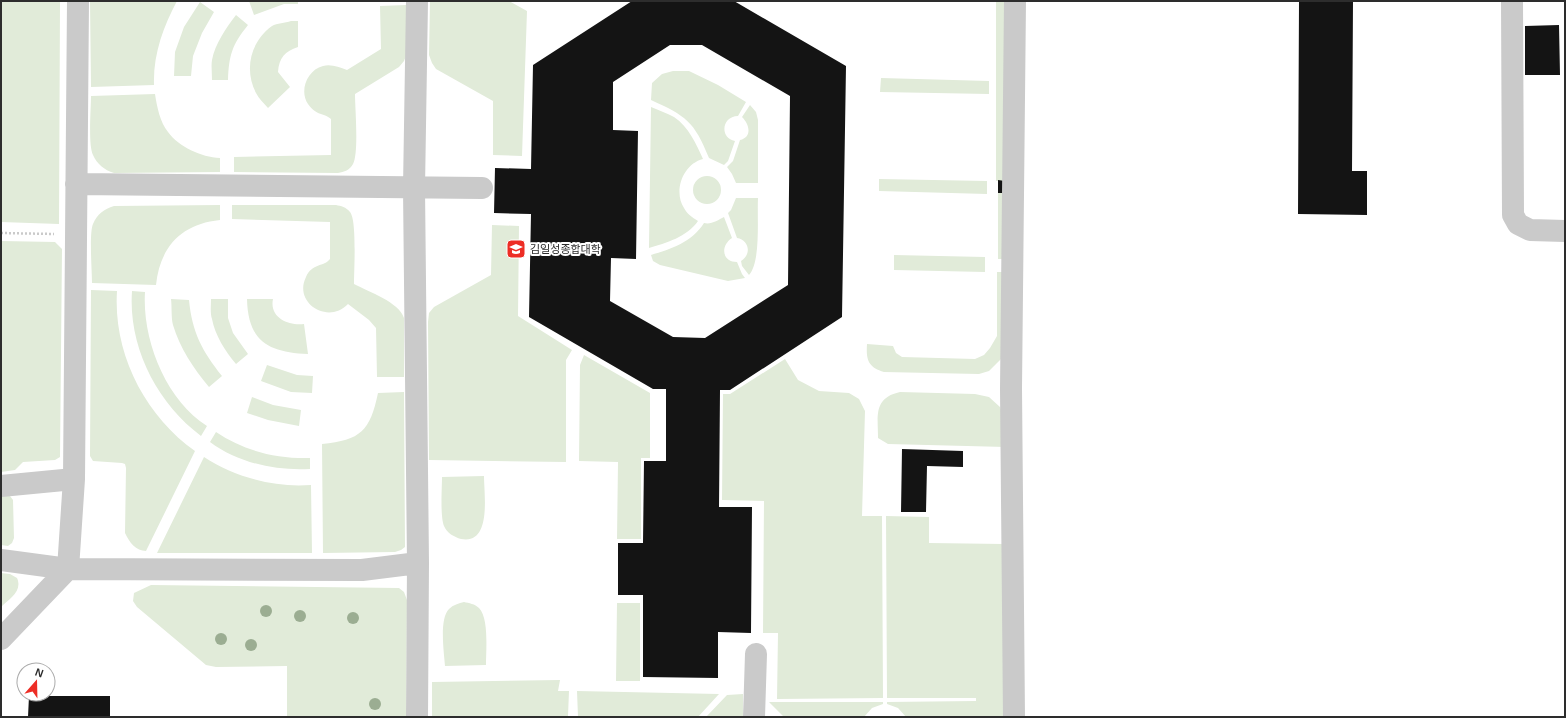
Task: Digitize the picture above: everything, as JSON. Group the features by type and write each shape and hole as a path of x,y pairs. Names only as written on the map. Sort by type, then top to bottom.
{"street":[{"path":"1,639 68,569 74,479 78,1"},
{"path":"416,1 414,188 418,563 417,717"},
{"path":"1014,717 1011,389 1015,1"},
{"path":"1512,1 1513,215 1518,224 1530,230 1565,231"},
{"path":"76,184 482,188"},
{"path":"1,486 74,479"},
{"path":"1,560 68,569 362,570 418,563"},
{"path":"754,717 756,654"}],"path":[{"path":"1,233 75,235"}],"green space":[{"path":"1,1 60,1 59,224 1,222"},
{"path":"90,1 177,1 163,31 157,52 154,85 91,87"},
{"path":"249,1 298,1 298,4 284,4 254,15"},
{"path":"430,1 509,1 527,11 522,156 493,155 493,101 436,69 432,63 429,55"},
{"path":"996,1 1006,1 1005,181 996,181"},
{"path":"200,2 214,12 202,33 193,56 191,76 174,76 175,52 184,27"},
{"path":"406,5 406,56 404,61 399,67 355,94 356,150 353,164 349,169 338,173 234,172 234,157 331,155 331,119 314,111 305,99 305,87 309,76 317,68 329,65 347,70 381,49 380,6"},
{"path":"236,15 248,25 232,51 228,80 212,80 213,54 218,42"},
{"path":"291,21 298,21 298,47 286,53 281,59 278,72 290,87 268,108 257,95 252,84 250,75 251,57 259,40 272,26"},
{"path":"673,71 689,71 718,85 746,102 738,116 729,119 724,127 726,136 735,141 728,161 724,165 709,158 699,136 688,121 673,111 651,100 652,83 662,74"},
{"path":"881,78 989,81 989,94 880,92"},
{"path":"155,94 161,119 168,132 184,147 205,156 220,158 220,172 114,173 99,164 91,150 91,96"},
{"path":"750,105 756,112 758,120 758,183 736,183 727,167 733,161 740,140 748,134 747,124 742,117"},
{"path":"651,107 674,117 684,126 692,136 703,159 690,166 685,172 680,186 681,201 684,208 688,214 698,221 693,227 682,235 649,248"},
{"path":"707,176 717,180 721,190 717,200 707,204 697,200 693,190 697,180"},
{"path":"879,179 987,181 987,194 879,191"},
{"path":"998,193 1005,193 1005,259 998,259"},
{"path":"736,198 758,198 757,250 753,269 749,275 742,266 741,261 747,255 748,248 744,241 737,238 728,213 731,210"},
{"path":"220,205 220,220 194,226 175,240 162,259 156,285 92,283 92,229 97,217 104,210 114,206"},
{"path":"232,205 336,205 343,207 350,212 354,225 354,284 390,302 401,312 404,318 404,377 377,377 376,328 369,320 348,304 340,310 322,312 308,303 304,295 303,286 311,269 325,263 330,259 330,222 232,219"},
{"path":"724,217 732,238 728,241 724,249 724,253 728,259 737,262 745,278 728,281 660,265 653,261 651,255 687,240 699,230 704,223 712,223"},
{"path":"492,225 519,226 518,316 572,350 566,360 566,462 429,460 429,313 434,307 491,275"},
{"path":"1,241 55,242 62,249 60,457 55,460 23,462 15,470 1,472"},
{"path":"894,255 985,257 985,272 894,270"},
{"path":"997,272 1005,272 1001,359 989,371 979,374 884,372 874,368 871,365 867,354 867,344 893,346 896,353 902,357 975,359 984,355 997,336"},
{"path":"91,290 117,291 117,314 120,338 136,381 147,401 161,420 195,451 146,551 142,551 133,545 125,533 125,464 93,461 90,456"},
{"path":"132,291 145,292 145,310 152,349 169,385 180,401 192,415 207,426 201,436 185,423 171,407 148,372 140,353 135,333 132,312"},
{"path":"171,299 189,300 195,332 209,358 222,376 209,387 192,365 179,342 172,322"},
{"path":"211,299 228,299 228,318 233,333 248,354 236,364 224,348 215,331 211,314"},
{"path":"247,299 273,299 274,311 277,316 292,324 304,324 308,354 282,351 263,342 256,335 251,325 248,314"},
{"path":"584,355 650,393 650,458 641,458 641,539 617,539 618,462 579,461 580,365"},
{"path":"785,359 798,380 819,391 849,393 859,399 865,411 862,516 882,516 883,698 777,699 778,633 763,633 764,501 722,500 723,394 730,394"},
{"path":"267,365 297,375 313,376 312,393 291,392 261,381"},
{"path":"404,392 405,547 395,552 323,553 322,444 346,440 362,431 367,425 371,416 378,393"},
{"path":"900,392 975,394 989,397 1000,407 1006,421 1006,447 888,444 878,438 879,409 881,403 885,399"},
{"path":"252,397 273,405 301,410 299,426 268,420 247,413"},
{"path":"216,432 249,449 285,457 310,458 310,469 284,469 245,460 210,442"},
{"path":"204,457 229,470 255,480 283,485 311,485 312,553 157,553"},
{"path":"484,476 485,505 482,526 478,534 471,539 461,539 456,537 447,531 443,522 442,477"},
{"path":"1,495 10,496 13,500 14,538 12,543 8,546 1,545"},
{"path":"886,516 929,517 929,543 1004,544 1003,717 906,717 898,708 887,704 887,702 976,701 976,698 887,698"},
{"path":"1,573 10,574 17,578 18,587 17,591 1,607"},
{"path":"151,585 399,588 404,592 407,600 406,717 287,717 287,666 216,667 206,665 137,607 133,601 134,593"},
{"path":"464,602 476,606 482,613 486,626 486,665 445,666 443,636 444,620 446,614 452,606"},
{"path":"617,603 640,603 640,681 616,681"},
{"path":"560,680 558,691 569,691 567,717 432,717 432,682"},
{"path":"577,691 719,694 698,717 578,717"},
{"path":"743,694 743,717 706,717 727,695"},
{"path":"769,702 883,702 883,704 872,708 864,717 784,717"}],"building":[{"path":"632,1 734,1 846,66 842,317 730,390 720,390 719,507 752,507 751,633 718,632 718,678 643,677 643,595 618,595 618,543 643,543 644,461 666,461 666,389 653,389 529,317 531,214 494,213 495,168 531,169 533,65","holes":["670,45 702,45 790,96 788,285 705,338 673,337 610,301 611,258 636,259 638,131 613,130 613,82"]},
{"path":"1299,1 1353,1 1352,171 1367,171 1367,215 1298,214"},
{"path":"1559,25 1560,75 1525,75 1525,26"},
{"path":"998,180 1005,181 1005,193 998,193"},
{"path":"902,449 963,451 963,467 927,466 926,512 901,512"},
{"path":"56,696 110,696 110,717 28,717 29,702 56,702"}],"place":[{"name":"김일성종합대학","path":"516,249"}]}
